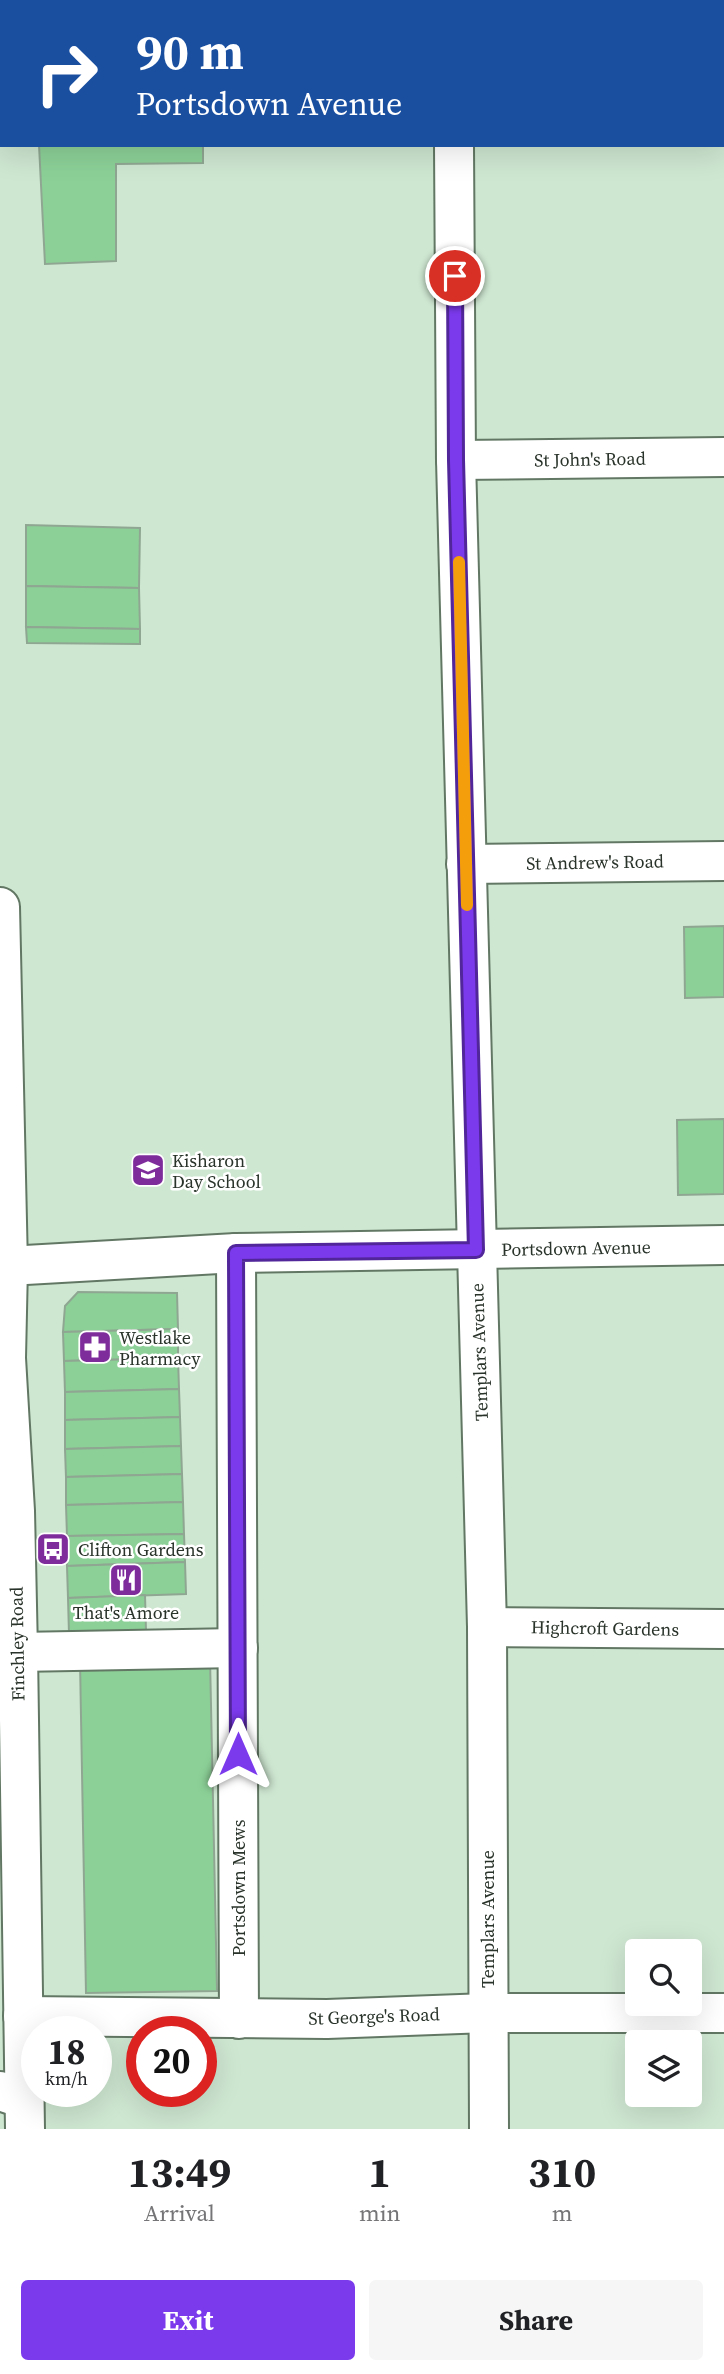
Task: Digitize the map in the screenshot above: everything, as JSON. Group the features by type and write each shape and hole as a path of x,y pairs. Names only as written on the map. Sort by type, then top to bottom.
{"street":[{"name":"Templars Avenue","path":"454,147 456,460 487,1627 489,2129"},
{"name":"St John's Road","path":"456,460 724,457"},
{"name":"St Andrew's Road","path":"466,864 724,861"},
{"name":"Finchley Road","path":"0,907 8,1266 3,1358 15,1511 12,1670 23,2016"},
{"name":"Portsdown Avenue","path":"8,1266 236,1253 724,1245"},
{"name":"Portsdown Mews","path":"236,1253 239,2018"},
{"name":"Highcroft Gardens","path":"487,1627 724,1629"},
{"path":"12,1670 238,1648"},
{"name":"St George's Road","path":"112,2017 327,2019 487,2013 724,2013"},
{"name":"Finchley Road","path":"16,2106 21,2042"}],"building":[{"path":"39,147 203,147 203,163 116,164 116,261 45,264"},
{"path":"26,525 140,528 139,588 26,586"},
{"path":"26,586 139,588 140,629 26,627"},
{"path":"26,627 140,629 140,644 27,643"},
{"path":"724,926 724,997 685,998 684,927"},
{"path":"724,1119 724,1194 678,1195 677,1120"},
{"path":"78,1292 177,1293 178,1329 63,1332 65,1306"},
{"path":"178,1329 178,1358 64,1361 63,1332"},
{"path":"178,1358 179,1389 65,1392 64,1361"},
{"path":"179,1389 180,1417 65,1420 65,1392"},
{"path":"180,1417 181,1446 65,1449 65,1420"},
{"path":"181,1446 182,1474 66,1477 65,1449"},
{"path":"182,1474 183,1502 66,1505 66,1477"},
{"path":"183,1502 184,1534 67,1536 66,1505"},
{"path":"184,1534 185,1562 67,1566 67,1536"},
{"name":"That's Amore","path":"185,1562 186,1594 68,1598 67,1566"},
{"path":"145,1595 146,1631 69,1634 68,1598"},
{"path":"210,1658 217,1991 86,1993 80,1661"}],"slow traffic":[{"path":"459,562 467,905"}],"place":[{"name":"Kisharon Day School","path":"148,1170"},
{"name":"Westlake Pharmacy","path":"95,1347"},
{"name":"Clifton Gardens","path":"53,1549"},
{"name":"That's Amore","path":"126,1580"}],"route":[{"path":"238,1754 236,1253 476,1250 456,460 455,276"}]}
